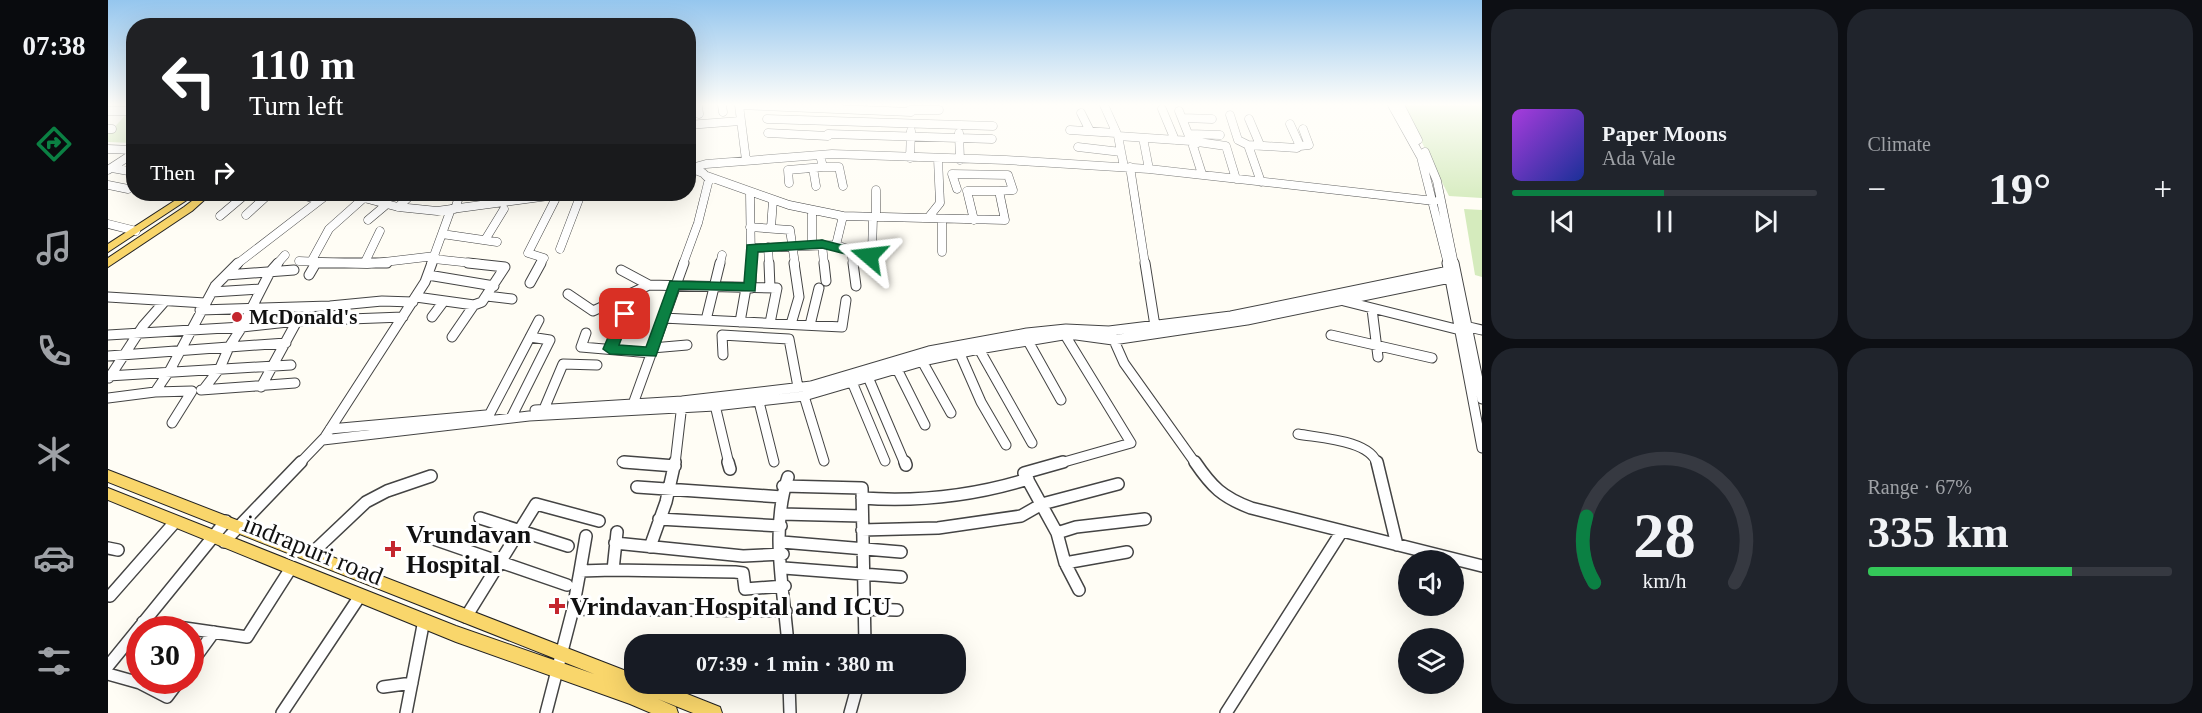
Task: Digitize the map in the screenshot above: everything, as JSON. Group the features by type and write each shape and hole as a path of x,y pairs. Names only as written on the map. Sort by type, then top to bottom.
{"main road":[{"path":"108,249 181,201"},
{"path":"108,263 198,201"},
{"name":"indrapuri road","path":"108,476 233,523 560,654 624,685"},
{"name":"indrapuri road","path":"108,495 360,596 556,671 624,689"},
{"name":"indrapuri road","path":"643,694 670,713"},
{"name":"indrapuri road","path":"643,694 714,713"}],"street":[{"path":"743,138 746,160"},
{"path":"823,168 827,138"},
{"path":"910,158 911,138"},
{"path":"942,138 992,140"},
{"path":"1118,138 1127,167 1155,326"},
{"path":"1143,138 1149,169"},
{"path":"1147,138 1198,138"},
{"path":"1237,138 1248,145 1300,146 1309,145 1306,138"},
{"path":"1257,138 1260,145"},
{"path":"1296,138 1300,146"},
{"path":"1411,138 1421,157 1434,201 1450,274 1467,330 1482,448"},
{"path":"1416,138 1437,181 1482,399"},
{"path":"959,139 960,160"},
{"path":"1193,139 1202,174"},
{"path":"1193,139 1226,146 1236,179"},
{"path":"1248,145 1261,182"},
{"path":"1077,147 1121,152"},
{"path":"109,150 126,151"},
{"path":"696,166 746,160 824,155 992,160 1149,169 1434,201"},
{"path":"110,169 126,158"},
{"path":"928,218 940,203 938,159"},
{"path":"977,160 985,185"},
{"path":"992,160 997,174"},
{"path":"789,183 788,170 839,167 843,186"},
{"path":"813,168 816,186"},
{"path":"110,169 126,171"},
{"path":"696,171 772,200 843,216 1005,220 999,191"},
{"path":"957,189 952,174 1008,175 1013,190 967,191 974,220"},
{"path":"633,404 698,223 709,179 707,176"},
{"path":"108,185 126,189"},
{"path":"752,248 822,244 836,245 869,256 872,253 876,190"},
{"path":"740,322 748,288 752,248 750,193"},
{"path":"771,228 772,200"},
{"path":"220,216 238,201"},
{"path":"246,215 261,201"},
{"path":"155,392 182,349 202,307 226,275 243,258 318,201"},
{"path":"309,275 329,229 360,201"},
{"path":"379,201 420,211 511,201"},
{"path":"398,207 404,201"},
{"path":"148,616 233,523 323,440 415,299 428,275 457,201"},
{"path":"530,283 544,258 528,253 557,201"},
{"path":"560,249 578,201"},
{"path":"368,220 387,204"},
{"path":"485,240 504,209"},
{"path":"812,210 812,244"},
{"path":"836,245 843,216"},
{"path":"942,219 942,252"},
{"path":"108,224 136,231"},
{"path":"750,227 789,229 794,245 799,297 790,324"},
{"path":"365,262 380,231"},
{"path":"442,234 497,242"},
{"path":"108,240 120,241"},
{"path":"810,325 823,285 822,244"},
{"path":"768,247 770,288"},
{"path":"852,250 856,286"},
{"path":"172,423 197,391 220,368 270,272 285,255"},
{"path":"706,320 722,255"},
{"path":"108,297 165,301 202,307 331,306 389,299 444,301 474,305 482,302 487,296 505,267 434,257 422,260 365,262 299,261"},
{"path":"226,275 294,270"},
{"path":"621,270 649,285"},
{"path":"513,415 682,405 801,392 811,386 929,351 1027,333 1066,329 1111,336 1155,326 1240,314 1327,295 1450,274"},
{"path":"714,402 759,402 852,382 922,361 1065,335 1111,336 1254,319 1450,274"},
{"path":"428,275 494,286"},
{"path":"568,294 590,311 595,311 649,285 779,289 770,323"},
{"path":"212,292 261,289"},
{"path":"1327,295 1372,309 1467,330 1482,330"},
{"path":"487,296 512,299"},
{"path":"663,318 842,327 846,300"},
{"path":"109,377 139,333 165,301"},
{"path":"432,317 444,301"},
{"path":"452,337 474,305"},
{"path":"1372,309 1378,357"},
{"path":"610,349 625,314"},
{"path":"108,335 242,327 297,321 403,317"},
{"path":"487,418 540,320"},
{"path":"261,387 297,321"},
{"path":"586,333 581,347 652,350 687,345"},
{"path":"723,355 722,335 789,339 801,392 824,461"},
{"path":"1065,335 1131,443 1024,473 1057,533 1065,563 1079,590"},
{"path":"1330,335 1432,358"},
{"path":"1111,336 1124,363 1220,493 1251,508 1482,566"},
{"path":"513,415 550,340 530,337"},
{"path":"1028,341 1061,400"},
{"path":"108,356 286,343"},
{"path":"980,349 1032,443"},
{"path":"960,354 981,402 1006,445"},
{"path":"922,361 951,413"},
{"path":"109,377 170,370 291,364"},
{"path":"544,410 563,364 597,365"},
{"path":"897,369 925,426"},
{"path":"868,377 906,465"},
{"path":"852,382 885,461"},
{"path":"108,398 155,392 296,383"},
{"path":"714,402 730,469"},
{"path":"759,402 774,462"},
{"path":"323,440 544,410 633,404 682,405"},
{"path":"650,547 675,466 682,405"},
{"path":"330,429 487,418"},
{"path":"1298,434 1359,446 1376,459 1397,545"},
{"path":"622,462 675,466"},
{"path":"310,555 366,502 431,476"},
{"path":"862,498 896,501 990,492 1028,479"},
{"path":"862,530 906,530 1022,516 1042,504 1118,484"},
{"path":"637,487 669,490 784,487 862,488 864,634"},
{"path":"784,487 781,514 787,634"},
{"path":"466,617 536,504 599,521"},
{"path":"781,514 862,516"},
{"path":"480,518 568,546"},
{"path":"659,519 782,526"},
{"path":"1057,533 1076,526 1145,519"},
{"path":"110,596 175,522"},
{"path":"1226,713 1342,531"},
{"path":"422,535 567,585"},
{"path":"546,713 573,609 586,536"},
{"path":"613,570 616,537 650,547 743,556 783,554"},
{"path":"782,542 901,552"},
{"path":"1065,563 1127,552"},
{"path":"204,631 247,637 291,568"},
{"path":"784,568 901,577"},
{"path":"580,571 735,572 743,573 745,589 785,586"},
{"path":"282,713 360,596"},
{"path":"573,609 786,611"},
{"path":"863,609 897,610"},
{"path":"406,713 424,620"},
{"path":"204,646 214,632"},
{"path":"108,666 126,643"},
{"path":"108,674 126,678"},
{"path":"383,687 412,683"},
{"path":"789,694 790,713"},
{"path":"850,713 855,694"}],"green space":[{"path":"108,138 126,138 126,143 108,142"},
{"path":"1420,138 1482,138 1482,198 1449,196"},
{"path":"1464,209 1482,210 1482,277 1475,275"}],"place":[{"name":"McDonald's","path":"237,317"},
{"name":"Vrundavan Hospital","path":"393,549"},
{"name":"Vrindavan Hospital and ICU","path":"557,606"}],"route":[{"path":"625,314 610,349 651,353 675,284 751,288 752,248 822,244 836,245 869,256"}]}
